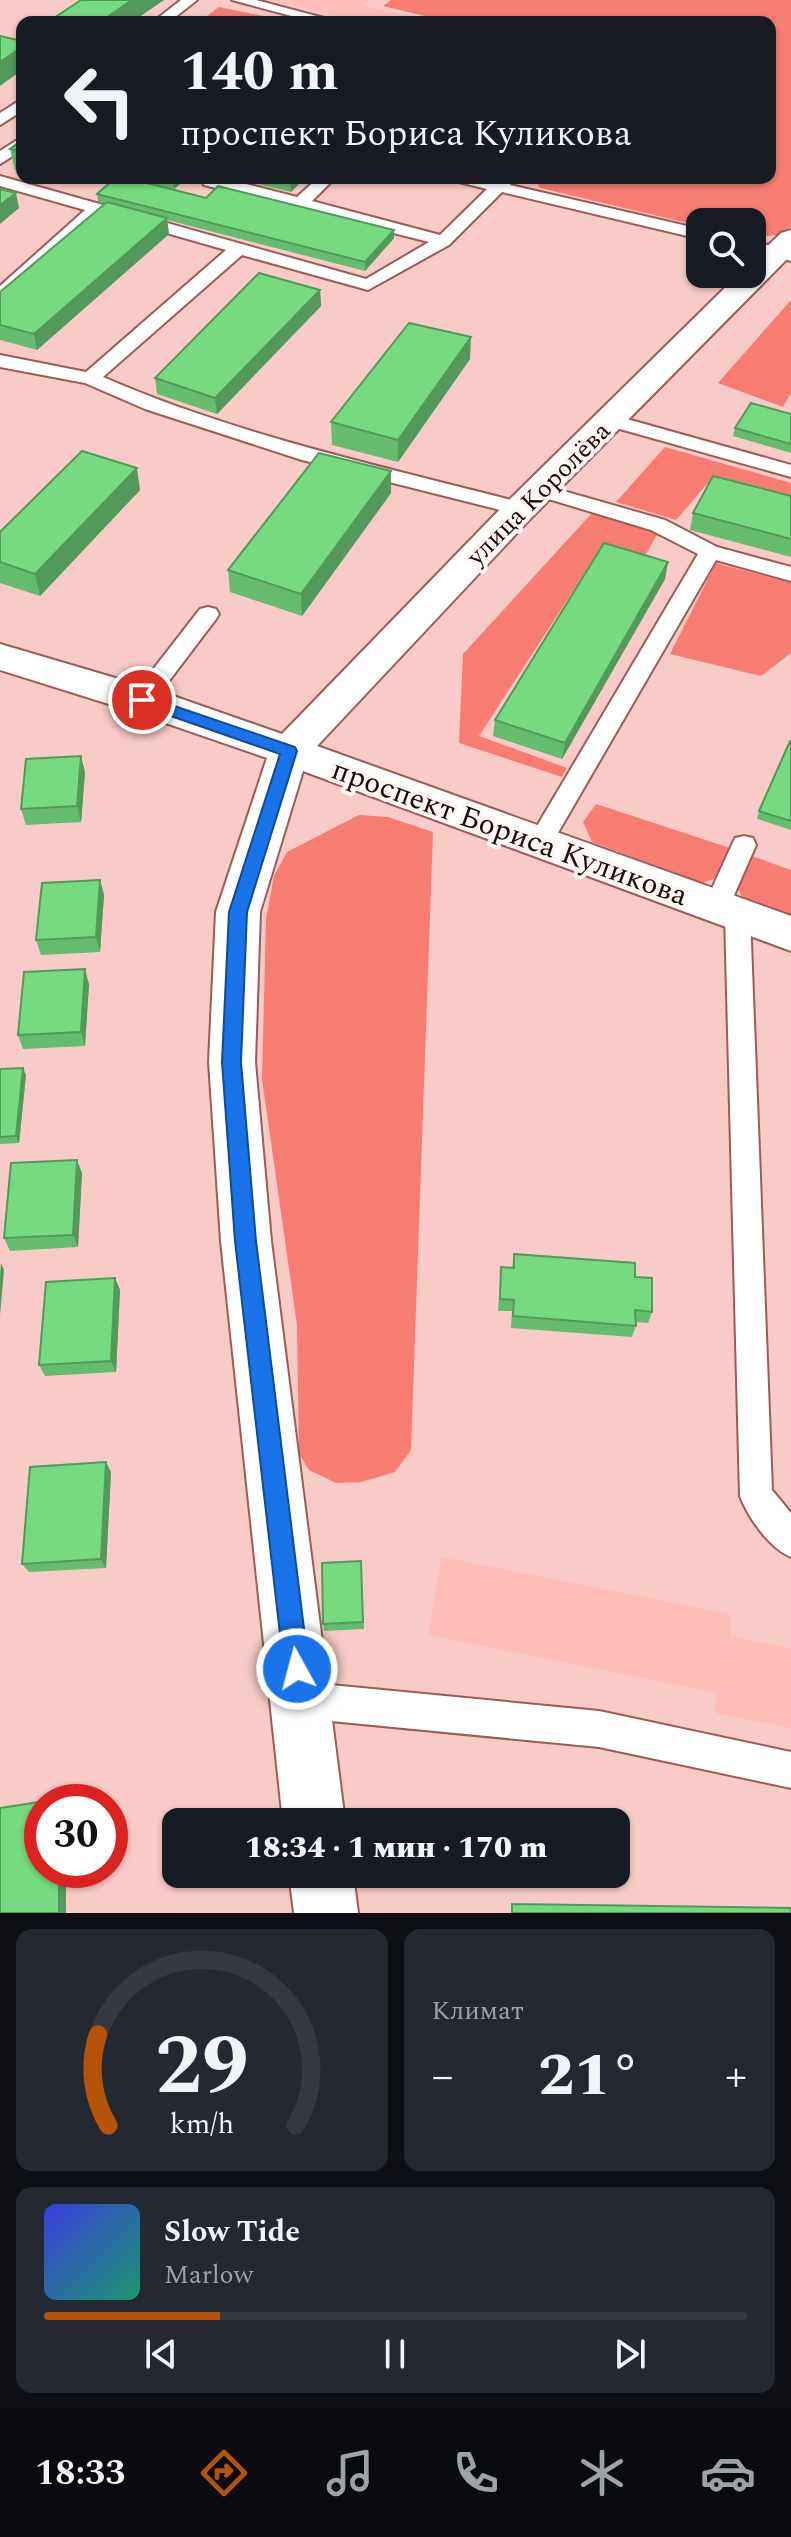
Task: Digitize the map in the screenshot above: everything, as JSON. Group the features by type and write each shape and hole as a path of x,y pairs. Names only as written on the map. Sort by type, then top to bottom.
{"street":[{"name":"улица Королёва","path":"289,751 529,499 778,248"},
{"name":"проспект Бориса Куликова","path":"0,657 142,700 289,751 791,934"},
{"path":"289,751 238,912 232,1062 246,1241 312,1808"},
{"path":"323,1888 326,1913"}],"lane":[{"path":"168,16 190,0"},
{"path":"239,0 307,16"},
{"path":"0,159 16,147"},
{"path":"0,181 368,285 443,241 502,184"},
{"path":"219,184 443,241"},
{"path":"300,203 321,184"},
{"path":"507,184 686,230"},
{"path":"0,295 97,208"},
{"path":"90,378 239,248"},
{"path":"0,361 90,378 152,405 309,456 658,525 710,552 791,574"},
{"path":"609,420 791,471"},
{"path":"539,843 710,552"},
{"path":"142,700 208,614"},
{"path":"744,845 726,912 756,1496 791,1540"},
{"path":"300,1700 599,1729 791,1770"}],"shaded area":[{"path":"270,0 368,0 362,5 406,16 338,16"},
{"path":"391,0 791,0 791,226 781,235 766,236 766,208 686,208 686,223 540,188 538,184 776,184 776,16 425,16 383,6"},
{"path":"219,7 263,16 207,16"},
{"path":"791,300 791,393 783,407 718,383"},
{"path":"665,447 791,483 791,507 707,484 676,520 616,502"},
{"path":"593,512 658,533 642,561 599,551 479,736 567,768 562,777 459,743 463,654"},
{"path":"716,563 791,583 791,653 761,676 670,654"},
{"path":"596,804 730,848 716,878 702,883 592,842 583,822"},
{"path":"359,815 388,817 433,832 411,1450 395,1472 361,1482 336,1483 309,1470 299,1454 297,1325 262,1079 266,919 274,876 287,852"},
{"path":"749,855 791,870 791,915 742,897 736,884"},
{"path":"441,1557 730,1614 730,1636 791,1648 791,1728 715,1713 717,1693 428,1635"}],"building":[{"path":"81,0 132,0 109,16 57,16"},
{"path":"0,36 16,40 16,51 0,62"},
{"path":"108,184 151,184 206,198 218,186 394,230 365,262 97,194"},
{"path":"0,189 16,193 0,205"},
{"path":"107,202 167,218 34,334 0,325 0,292"},
{"path":"259,273 320,290 215,398 155,378"},
{"path":"409,323 471,337 398,440 331,422"},
{"path":"751,403 791,414 791,444 735,428"},
{"path":"82,451 137,468 35,574 0,562 0,532"},
{"path":"319,453 391,471 301,594 228,570"},
{"path":"713,476 791,496 791,539 693,513"},
{"path":"604,543 668,562 565,743 495,720"},
{"path":"791,741 791,821 759,811"},
{"path":"81,756 77,806 21,809 26,759"},
{"path":"100,880 96,937 36,940 42,883"},
{"path":"85,969 81,1032 18,1035 24,972"},
{"path":"23,1068 16,1136 0,1137 0,1069"},
{"path":"77,1160 73,1235 4,1238 11,1163"},
{"path":"514,1254 635,1263 635,1277 652,1278 652,1312 635,1310 636,1326 513,1316 514,1300 500,1299 501,1267 514,1268"},
{"path":"115,1278 111,1361 39,1365 46,1282"},
{"path":"106,1462 101,1559 22,1564 30,1467"},
{"path":"361,1561 363,1622 323,1624 322,1563"},
{"path":"24,1804 24,1888 59,1888 59,1913 0,1913 0,1808"},
{"path":"512,1904 791,1908 791,1913 512,1913"}],"route":[{"path":"142,700 289,751 238,912 232,1062 246,1241 297,1669"}]}
